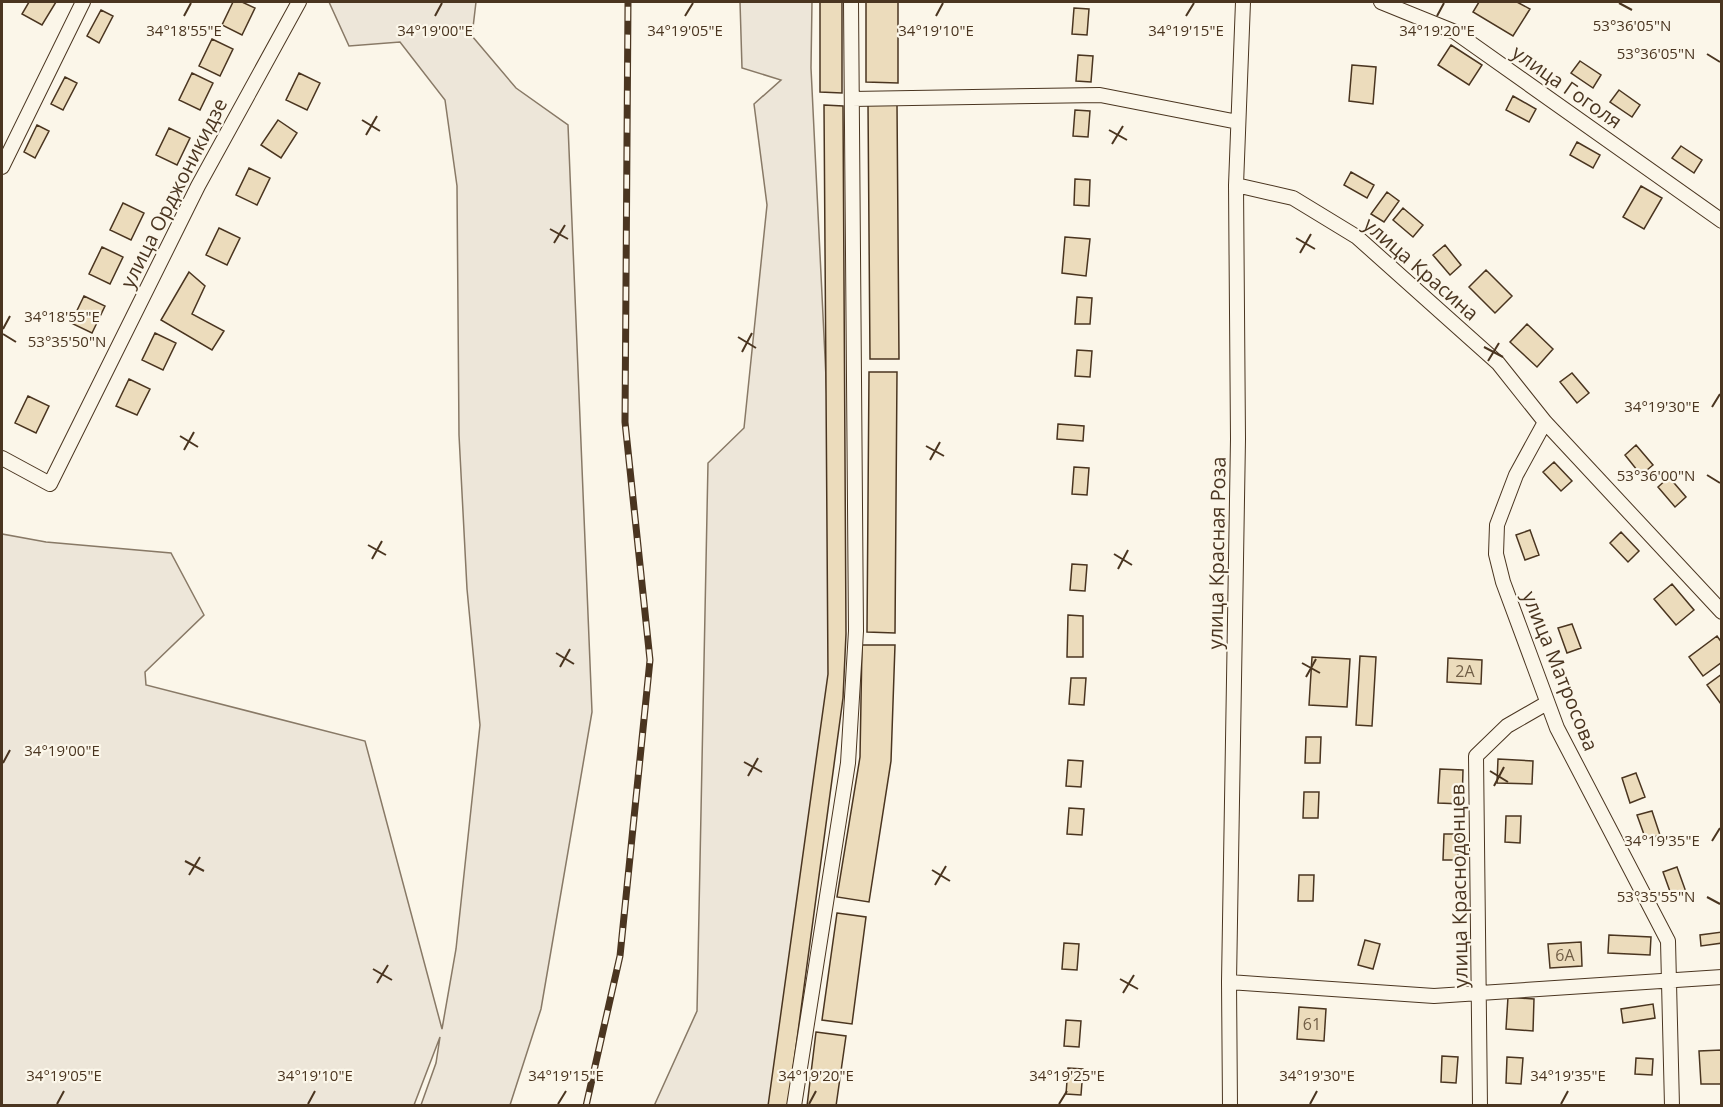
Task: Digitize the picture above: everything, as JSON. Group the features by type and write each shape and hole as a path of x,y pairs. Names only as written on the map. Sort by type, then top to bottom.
{"street":[{"path":"2,168 83,2"},
{"name":"улица Орджоникидзе","path":"2,458 50,484 198,186 298,2"},
{"path":"794,1106 848,763 856,631 851,2"},
{"name":"улица Красная Роза","path":"1230,1106 1228,982 1238,439 1236,185 1243,2"},
{"name":"улица Гоголя","path":"1381,2 1455,32 1722,221"},
{"path":"852,99 1100,95 1238,122"},
{"name":"улица Красина","path":"1236,185 1293,198 1357,237 1498,363 1545,422 1722,612"},
{"name":"улица Матросова","path":"1545,422 1516,475 1497,525 1496,554 1503,582 1557,728 1668,941 1672,1106"},
{"name":"улица Краснодонцев","path":"1480,1106 1476,756 1507,726 1547,703"},
{"path":"1228,982 1434,996 1670,982 1722,976"}],"shaded area":[{"path":"329,2 476,2 472,36 516,88 568,125 592,712 541,1009 510,1105 421,1105 436,1063 440,1037 414,1105 2,1105 2,534 46,542 171,553 204,615 145,672 146,685 365,741 442,1029 456,949 480,725 467,589 459,435 457,186 445,100 400,42 349,46"},
{"path":"740,2 812,2 811,68 840,667 780,1105 654,1106 697,1011 708,463 744,428 767,205 754,104 781,80 742,68"}],"building":[{"path":"29,2 56,2 42,25 22,14"},
{"path":"233,2 242,2 255,8 242,35 222,25"},
{"path":"820,2 842,2 842,93 820,92"},
{"path":"866,2 898,2 898,83 866,82"},
{"path":"1479,2 1517,2 1530,9 1513,36 1473,12"},
{"path":"1074,8 1089,9 1087,35 1072,34"},
{"path":"101,10 113,16 99,43 87,36"},
{"path":"212,39 233,49 220,76 199,66"},
{"path":"1451,45 1482,65 1469,85 1438,65"},
{"path":"1078,55 1093,56 1091,82 1076,81"},
{"path":"1580,61 1601,75 1593,88 1571,73"},
{"path":"1352,65 1376,67 1373,104 1349,101"},
{"path":"192,73 213,83 200,110 179,100"},
{"path":"299,73 320,83 307,110 286,100"},
{"path":"65,77 77,83 63,110 51,104"},
{"path":"1619,90 1640,105 1632,117 1610,102"},
{"path":"1513,96 1536,109 1529,122 1506,110"},
{"path":"868,104 897,104 899,359 870,359"},
{"path":"824,105 843,106 846,634 843,698 788,1106 768,1106 828,674"},
{"path":"1075,110 1090,111 1088,137 1073,136"},
{"path":"278,120 297,133 281,158 261,145"},
{"path":"37,125 49,131 35,158 24,152"},
{"path":"169,128 190,138 177,165 156,155"},
{"path":"1577,142 1600,155 1593,168 1570,155"},
{"path":"1681,146 1702,160 1694,173 1672,158"},
{"path":"249,168 270,178 257,205 236,195"},
{"path":"1351,172 1374,185 1367,198 1344,185"},
{"path":"1075,179 1090,180 1089,206 1074,205"},
{"path":"1641,186 1662,198 1644,229 1623,217"},
{"path":"1387,192 1399,201 1384,222 1371,214"},
{"path":"123,203 144,213 131,240 110,230"},
{"path":"1403,208 1423,225 1413,237 1393,220"},
{"path":"219,228 240,238 227,265 206,255"},
{"path":"1065,237 1090,239 1086,276 1062,273"},
{"path":"1445,245 1461,265 1450,275 1433,255"},
{"path":"102,247 123,257 110,284 89,274"},
{"path":"1486,270 1512,296 1495,313 1469,287"},
{"path":"189,272 205,286 192,314 224,331 212,350 161,320"},
{"path":"84,296 105,306 92,333 71,323"},
{"path":"1077,297 1092,298 1090,324 1075,324"},
{"path":"1527,324 1553,349 1537,367 1510,342"},
{"path":"155,333 176,343 163,370 142,360"},
{"path":"1077,350 1092,351 1090,377 1075,376"},
{"path":"869,372 897,372 895,633 867,632"},
{"path":"1572,373 1589,393 1577,403 1560,382"},
{"path":"129,379 150,389 137,415 116,406"},
{"path":"28,396 49,406 36,433 15,423"},
{"path":"1058,424 1084,426 1083,441 1057,439"},
{"path":"1636,445 1653,465 1641,475 1625,455"},
{"path":"1554,462 1572,481 1561,491 1543,472"},
{"path":"1074,467 1089,468 1087,495 1072,494"},
{"path":"1669,477 1686,497 1675,507 1658,487"},
{"path":"1530,530 1539,555 1525,560 1516,535"},
{"path":"1621,532 1639,551 1628,562 1610,543"},
{"path":"1072,564 1087,565 1085,591 1070,590"},
{"path":"1672,584 1694,610 1676,625 1654,599"},
{"path":"1068,615 1083,616 1083,657 1067,657"},
{"path":"1572,624 1581,648 1567,653 1558,628"},
{"path":"1717,636 1722,643 1722,662 1703,676 1689,657"},
{"path":"862,645 895,645 891,761 869,902 837,897 860,757"},
{"path":"1360,656 1376,657 1372,726 1356,725"},
{"path":"1312,657 1350,659 1347,707 1309,705"},
{"path":"1448,658 1482,660 1481,684 1447,682"},
{"path":"1722,674 1722,703 1721,704 1707,685"},
{"path":"1071,678 1086,678 1084,705 1069,704"},
{"path":"1306,737 1321,737 1320,763 1305,763"},
{"path":"1498,759 1533,761 1532,784 1497,783"},
{"path":"1068,760 1083,761 1081,787 1066,786"},
{"path":"1440,769 1463,770 1462,804 1438,803"},
{"path":"1636,773 1645,797 1630,803 1622,778"},
{"path":"1304,792 1319,792 1318,818 1303,818"},
{"path":"1069,808 1084,809 1082,835 1067,834"},
{"path":"1652,811 1660,835 1646,840 1637,815"},
{"path":"1506,816 1521,816 1520,843 1505,842"},
{"path":"1444,834 1459,834 1458,860 1443,860"},
{"path":"1677,867 1686,892 1672,897 1663,872"},
{"path":"1299,875 1314,875 1313,901 1298,901"},
{"path":"837,913 866,917 852,1024 822,1020"},
{"path":"1722,932 1722,943 1701,946 1700,935"},
{"path":"1609,935 1651,937 1650,955 1608,953"},
{"path":"1365,940 1380,944 1373,969 1358,965"},
{"path":"1581,942 1582,966 1550,968 1548,944"},
{"path":"1064,943 1079,944 1077,970 1062,969"},
{"path":"1508,997 1534,999 1533,1031 1506,1029"},
{"path":"1653,1004 1655,1018 1623,1023 1621,1009"},
{"path":"1299,1007 1326,1009 1324,1041 1297,1039"},
{"path":"1066,1020 1081,1021 1079,1047 1064,1046"},
{"path":"816,1032 846,1036 836,1106 807,1106"},
{"path":"1722,1050 1722,1084 1701,1084 1699,1051"},
{"path":"1442,1056 1458,1057 1456,1083 1441,1082"},
{"path":"1507,1057 1523,1058 1521,1084 1506,1083"},
{"path":"1636,1058 1653,1059 1652,1075 1635,1074"},
{"path":"1068,1068 1083,1069 1081,1095 1066,1094"}],"railway":[{"path":"586,1106 620,956 650,660 625,422 628,2"}]}
